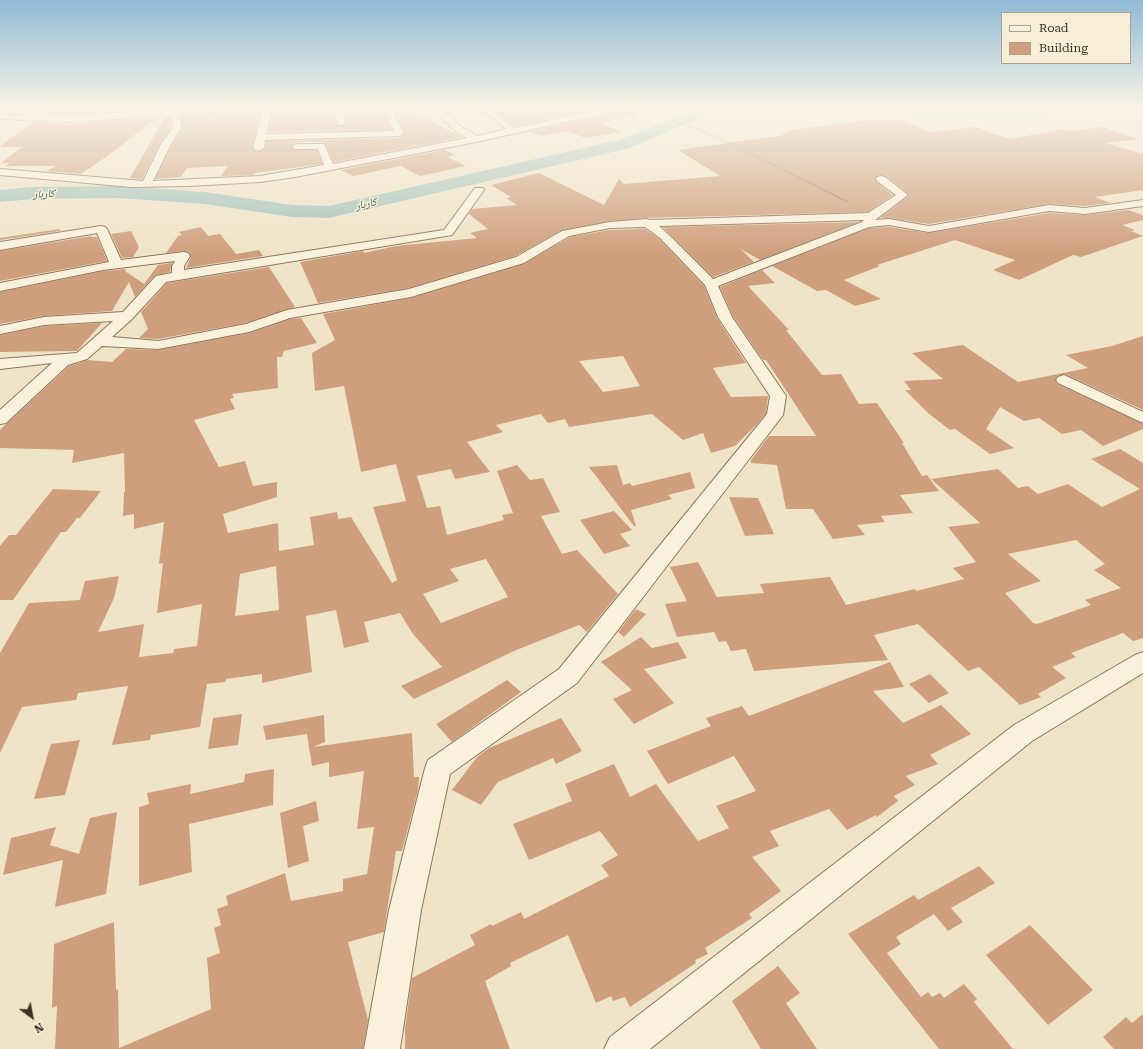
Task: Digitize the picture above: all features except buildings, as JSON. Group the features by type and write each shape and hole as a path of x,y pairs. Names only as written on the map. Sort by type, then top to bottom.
{"street":[{"path":"147,183 160,156"},
{"path":"326,156 330,167"},
{"path":"0,172 131,184 189,183 260,178 388,156"},
{"path":"259,166 260,178"},
{"path":"711,284 869,220 904,195 881,179"},
{"path":"0,419 63,362 82,356 127,316 161,279 178,275 448,233 479,190"},
{"path":"99,341 158,345 249,328 288,314 411,292 520,260 566,233 610,225 646,222 869,220 929,229 1049,208 1085,211 1143,203"},
{"path":"382,1049 405,910 438,768 568,676 775,415 778,396 725,316 711,284 664,236 646,222"},
{"path":"0,246 101,229 116,264"},
{"path":"0,287 116,264 184,256 178,266 178,275"},
{"path":"0,330 44,321 127,316"},
{"path":"0,364 82,356"},
{"path":"1064,380 1143,418"},
{"path":"622,1049 1023,733 1143,661"}],"path":[{"path":"755,156 841,198 869,220"}],"waterway":[{"name":"کاربار","path":"0,196 34,193 117,192 205,198 292,211 329,212 572,156"}]}
